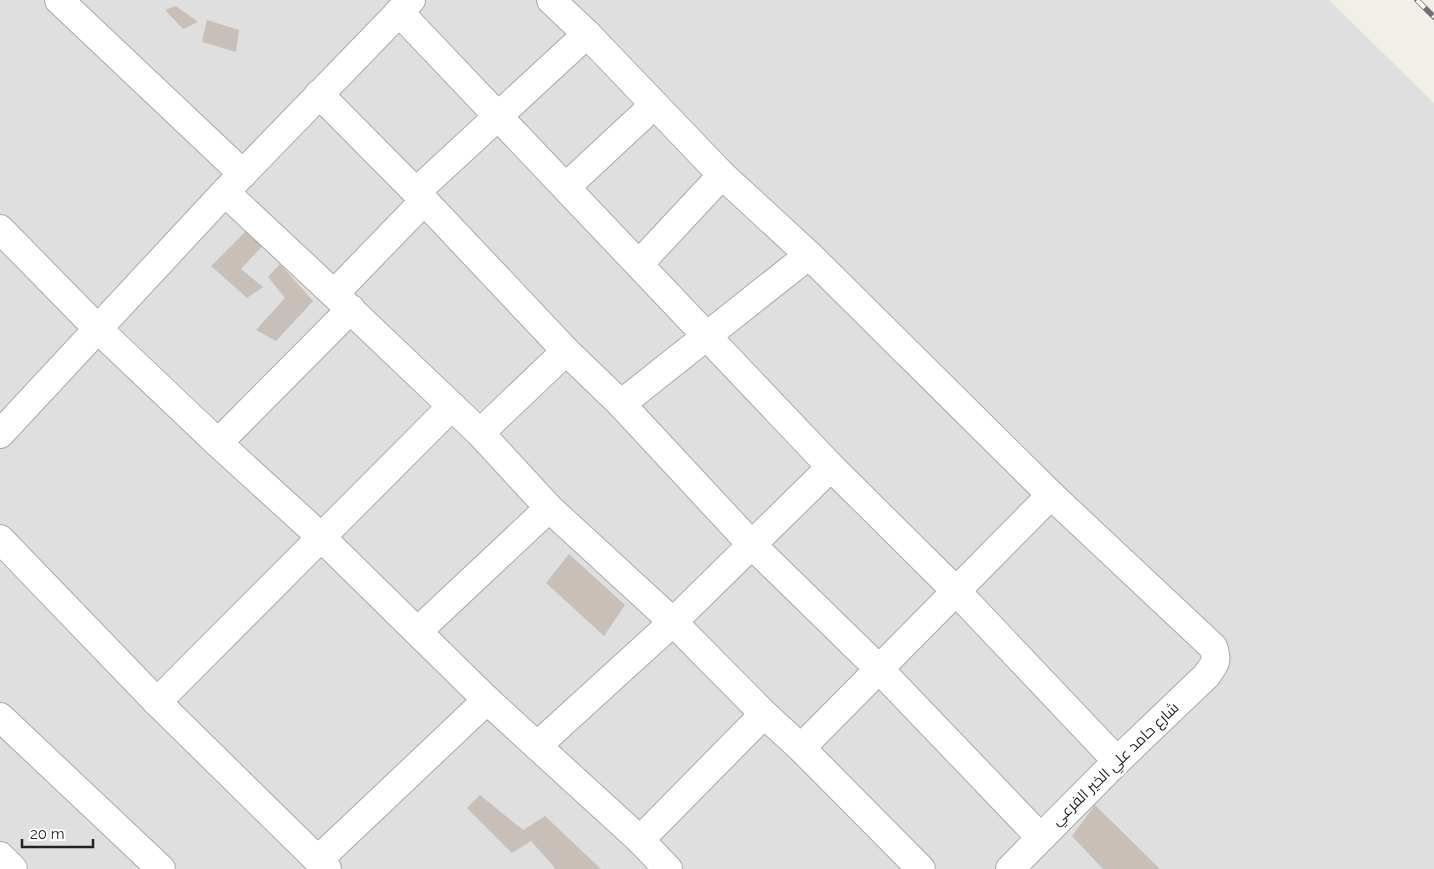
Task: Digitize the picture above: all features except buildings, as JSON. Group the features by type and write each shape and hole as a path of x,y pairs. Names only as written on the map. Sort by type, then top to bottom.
{"street":[{"path":"60,0 234,183 342,302 480,433 549,508 673,622 921,869"},
{"path":"550,0 587,34 722,175 809,255 1051,495 801,748"},
{"path":"0,434 234,183 405,6 498,116 831,467 956,591 1118,761"},
{"path":"218,443 342,302 420,197 498,116 587,34"},
{"path":"319,94 566,351 621,404 752,545 878,669 1041,838"},
{"path":"566,187 654,105"},
{"path":"639,264 722,175"},
{"path":"0,229 98,330 321,537 487,700 640,840 668,869"},
{"path":"621,404 809,255"},
{"path":"480,433 566,351"},
{"path":"157,702 452,406"},
{"path":"537,746 673,622 831,467"},
{"name":"شارع حامد علي الخير الفرعي","path":"1017,867 1041,838 1206,676 1214,666 1216,657 1213,647 1051,495"},
{"path":"418,632 549,508"},
{"path":"0,539 157,702 322,865 487,700"},
{"path":"640,840 764,714"},
{"path":"0,717 161,869"},
{"path":"0,856 13,869"}],"shaded area":[{"path":"0,0 1329,0 1434,103 1434,869 0,869"}],"railway":[{"path":"1417,0 1434,17"}]}
